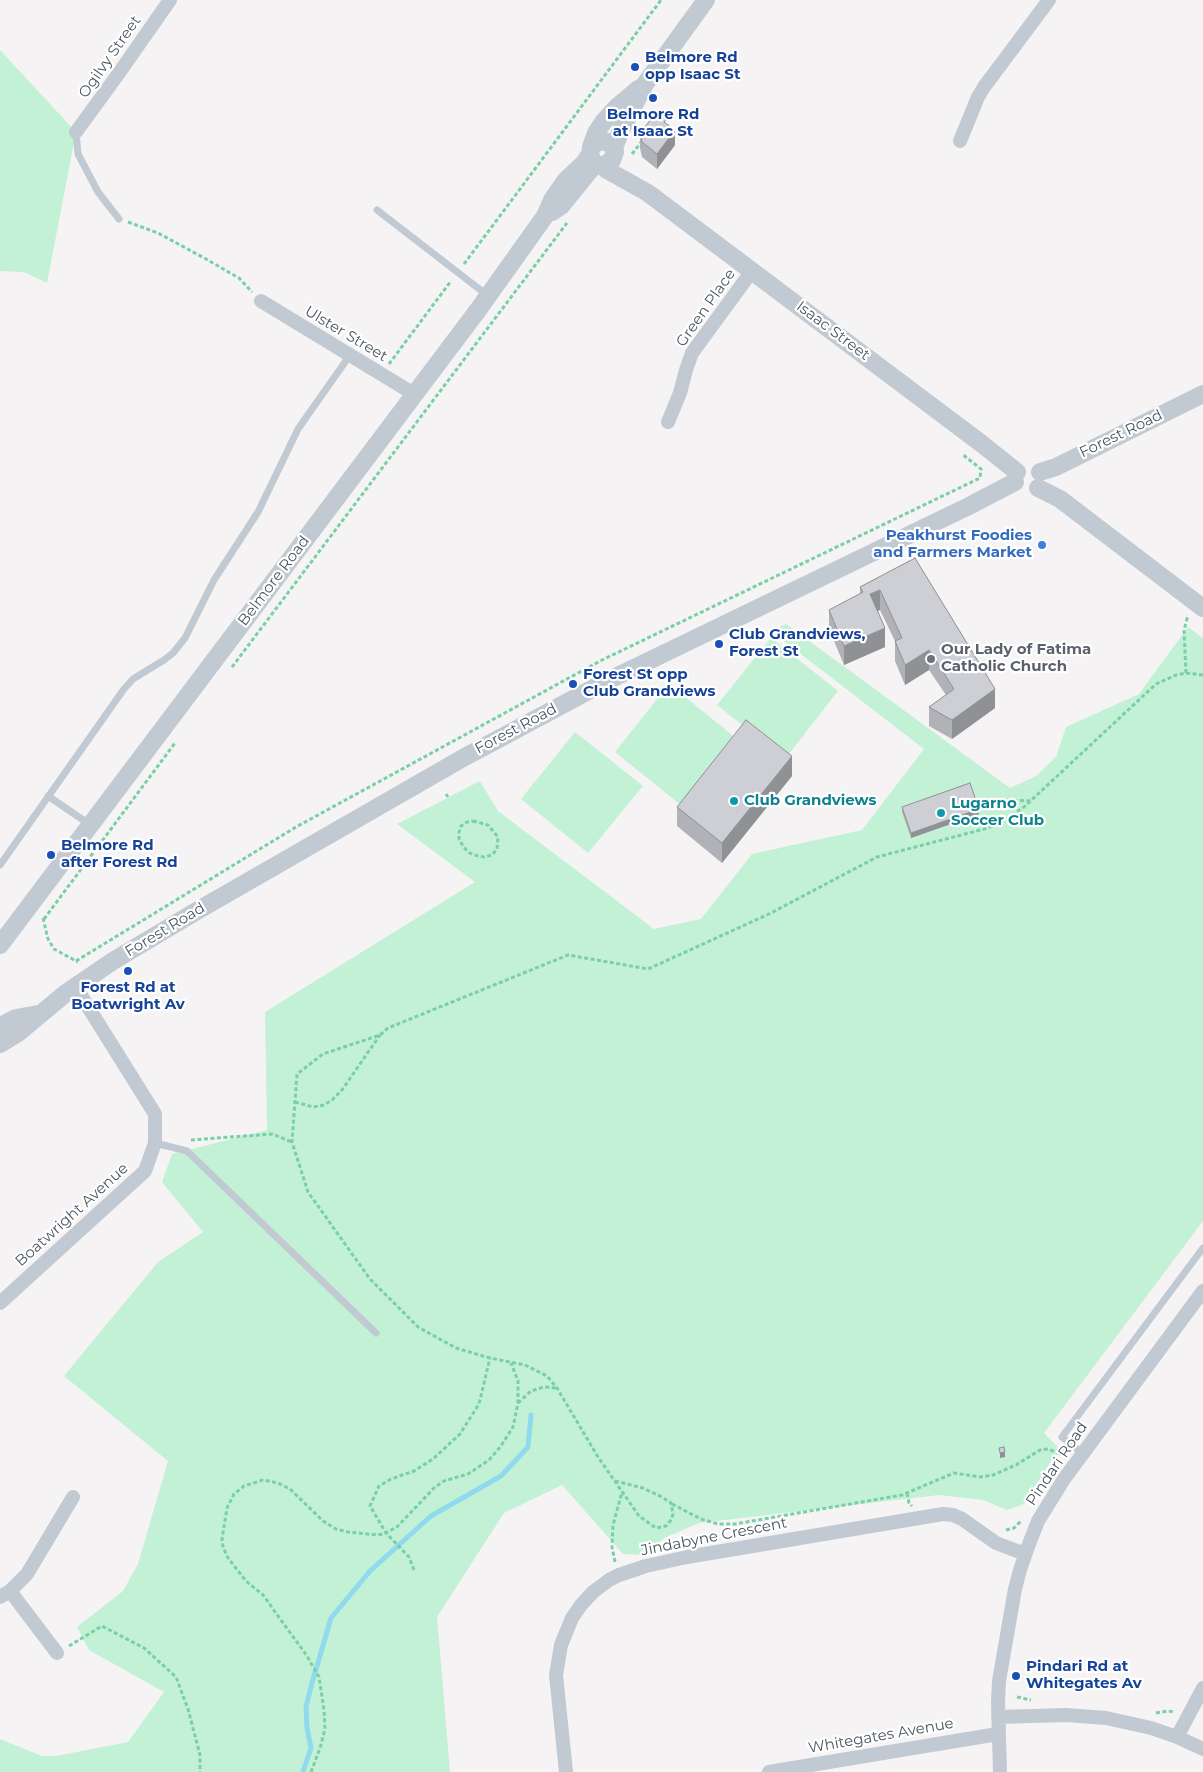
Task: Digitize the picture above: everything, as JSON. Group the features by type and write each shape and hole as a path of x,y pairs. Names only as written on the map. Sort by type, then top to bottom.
{"street":[{"name":"Ogilvy Street","path":"76,132 170,0"},
{"name":"Belmore Road","path":"0,945 488,296 545,216 561,206 617,137 645,84 706,0"},
{"path":"960,141 984,87 1049,0"},
{"name":"Isaac Street","path":"601,155 648,193 982,444 1016,477 1019,490 1027,493 1031,492 1039,480"},
{"name":"Green Place","path":"668,422 680,393 692,353 752,271"},
{"name":"Ulster Street","path":"261,301 414,394"},
{"name":"Forest Road","path":"1039,480 1056,466 1203,394"},
{"name":"Forest Road","path":"0,1044 18,1033 39,1014 83,981 195,912 366,812 605,682 960,510 1016,477"},
{"path":"1039,480 1199,605"},
{"name":"Boatwright Avenue","path":"0,1303 145,1171 155,1143 155,1114 83,981"},
{"name":"Forest Road","path":"0,1026 16,1018 39,1014"},
{"name":"Pindari Road","path":"1000,1772 998,1692 1001,1668 1016,1589 1025,1554 1038,1521 1082,1453 1203,1291"},
{"path":"57,1653 5,1594 27,1574 73,1496"},
{"name":"Jindabyne Crescent","path":"566,1772 556,1675 561,1646 572,1618 581,1605 593,1592 619,1575 646,1566 687,1557 943,1514 953,1515 962,1519 996,1542 1025,1554"},
{"path":"1177,1737 1203,1688"},
{"path":"998,1717 1087,1716 1129,1722 1177,1737 1203,1749"},
{"name":"Whitegates Avenue","path":"769,1772 795,1770 998,1734"}],"lane":[{"path":"76,132 78,154 98,192 120,219"},
{"path":"377,210 488,296"},
{"path":"0,865 3,854 48,796 124,688 134,679 173,653 185,638 214,580 258,512 298,430 350,355"},
{"path":"48,796 90,825"},
{"path":"155,1143 187,1151 376,1333"},
{"path":"1082,1453 1062,1437 1203,1248"}],"path":[{"path":"388,366 661,0"},
{"path":"632,154 643,140"},
{"path":"226,674 245,652 571,218"},
{"path":"120,219 158,233 239,278 261,301"},
{"path":"1186,673 1184,630 1186,618 1199,605"},
{"path":"294,1102 313,1107 324,1106 332,1100 342,1090 380,1035 388,1028 568,955 648,969 769,914 870,860 892,852 955,838 988,828 1010,817 1031,801 1146,691 1166,679 1186,673 1203,675"},
{"path":"44,919 179,736"},
{"path":"1007,800 1031,801"},
{"path":"472,821 488,825 498,837 497,849 492,854 484,857 468,852 459,839 459,832 462,826 472,821"},
{"path":"30,905 44,919 48,939 54,948 79,963 83,981"},
{"path":"380,1035 323,1054 297,1074 292,1142 308,1192 370,1279 418,1327 456,1348 538,1370 547,1376 598,1457 639,1516 656,1528 666,1526 673,1514 671,1503"},
{"path":"184,1141 272,1134 292,1142"},
{"path":"414,1570 409,1557 386,1533 370,1506 379,1486 391,1479 414,1471 433,1459 460,1434 479,1404 490,1358"},
{"path":"311,1772 325,1729 319,1677 308,1656 263,1595 246,1581 228,1558 222,1539 227,1508 234,1494 244,1486 263,1480 278,1482 290,1489 323,1521 336,1529 378,1535 386,1533 398,1526 435,1487 444,1481 468,1474 489,1460 502,1446 513,1427 518,1403 518,1381 510,1362"},
{"path":"518,1403 531,1391 544,1387 556,1388"},
{"path":"1058,1460 1068,1442"},
{"path":"615,1481 650,1491 701,1519 718,1524 735,1524 907,1493 954,1473 980,1477 993,1475 1016,1465 1044,1449 1052,1449 1060,1454"},
{"path":"619,1575 614,1556 612,1532 622,1492"},
{"path":"907,1493 909,1503 914,1506"},
{"path":"1000,1530 1014,1528 1023,1519"},
{"path":"57,1653 102,1626 144,1648 176,1677 188,1709 200,1755 200,1772"}],"green space":[{"path":"0,50 76,132 47,283 24,272 0,271"},
{"path":"786,624 1010,788 1036,776 1056,757 1066,727 1139,694 1188,627 1203,638 1203,1221 1044,1433 1059,1448 1024,1504 1007,1510 983,1500 939,1495 699,1523 664,1538 644,1555 623,1554 562,1485 504,1513 437,1617 450,1772 0,1772 0,1739 42,1756 56,1756 128,1742 164,1692 89,1650 77,1627 123,1591 138,1564 168,1461 64,1376 158,1262 203,1232 162,1182 172,1154 267,1130 265,1012 475,882 397,824 480,781 498,811 654,929 701,919 752,854 862,830 924,749 771,631"},
{"path":"771,638 838,691 785,759 717,705"},
{"path":"669,684 737,739 682,806 615,752"},
{"path":"575,732 643,786 588,853 521,799"}],"building":[{"path":"656,113 675,130 657,154 642,142 640,133"},
{"name":"Our Lady of Fatima Catholic Church","path":"915,558 995,689 952,720 929,707 954,689 929,650 905,665 895,641 902,638 880,590 870,594 885,628 844,646 829,610 863,592 860,587"},
{"name":"Club Grandviews","path":"746,720 792,756 722,843 677,807"},
{"name":"Lugarno Soccer Club","path":"970,783 979,809 911,833 902,807"},
{"path":"1004,1447 1005,1452 1000,1453 999,1448"}],"waterway":[{"path":"303,1772 311,1748 307,1728 306,1707 331,1618 370,1571 431,1516 501,1476 528,1447 531,1415"}],"place":[{"name":"Belmore Rd opp Isaac St","path":"635,67"},
{"name":"Belmore Rd at Isaac St","path":"653,98"},
{"name":"Peakhurst Foodies and Farmers Market","path":"1042,545"},
{"name":"Club Grandviews, Forest St","path":"719,644"},
{"name":"Our Lady of Fatima Catholic Church","path":"931,659"},
{"name":"Forest St opp Club Grandviews","path":"573,684"},
{"name":"Club Grandviews","path":"734,801"},
{"name":"Lugarno Soccer Club","path":"941,813"},
{"name":"Belmore Rd after Forest Rd","path":"51,855"},
{"name":"Forest Rd at Boatwright Av","path":"128,971"},
{"name":"Pindari Rd at Whitegates Av","path":"1016,1676"}]}
